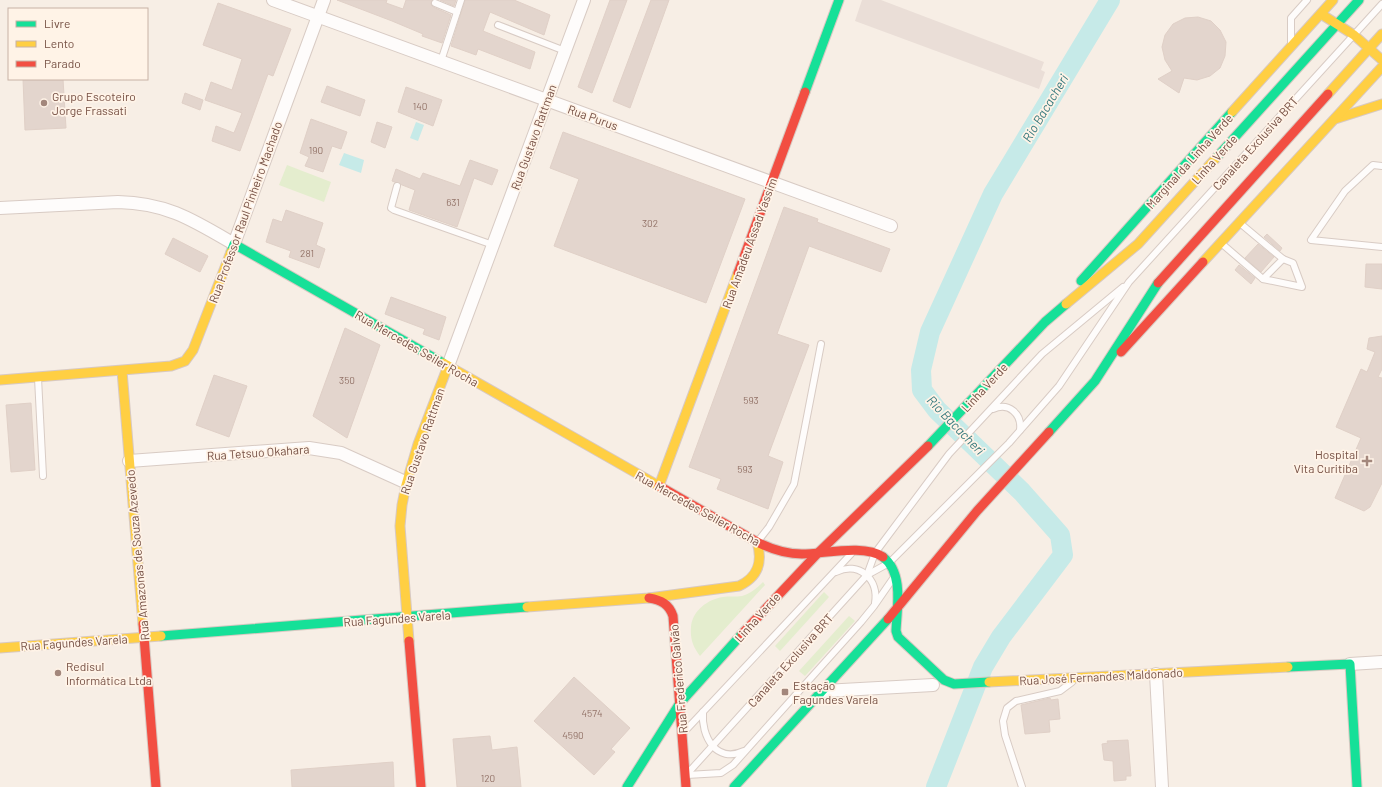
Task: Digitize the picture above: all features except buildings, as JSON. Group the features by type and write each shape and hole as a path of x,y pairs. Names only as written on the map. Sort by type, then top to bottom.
{"main road":[{"name":"Rua Amadeu Assad Yassim","path":"659,486 839,0"},
{"name":"Marginal da Linha Verde","path":"1045,322 1291,47 1316,7 1334,0"},
{"name":"Linha Verde","path":"627,787 680,703 817,554 934,440 1045,322 1138,244 1358,0"},
{"path":"1316,7 1354,35 1382,60"},
{"path":"1096,380 1160,280 1382,34"},
{"path":"734,787 824,691 897,609 968,522 1025,458 1382,67"},
{"path":"1335,119 1382,104"},
{"name":"Rua Mercedes Seiler Rocha","path":"234,244 757,542 788,553 875,553"},
{"name":"Rua Professor Raul Pinheiro Machado","path":"0,380 171,366 185,361 197,343 234,244"},
{"name":"Rua Gustavo Rattman","path":"421,787 400,526 402,497 405,482 448,366"},
{"name":"Rua Amazonas de Souza Azevedo","path":"122,370 156,787"},
{"name":"Rua Fagundes Varela","path":"0,648 649,598 739,586 747,583 756,574 761,560 761,552 757,542"},
{"path":"875,553 884,556 889,563"},
{"name":"Rua José Fernandes Maldonado","path":"889,563 894,575 897,595 896,631 901,642 944,680 954,684 1350,664"},
{"name":"Rua Frederico Galvão","path":"649,598 663,602 671,610 680,703 684,781"},
{"path":"1350,664 1357,787"}],"street":[{"name":"Rua Purus","path":"273,0 891,226"},
{"name":"Rua Professor Raul Pinheiro Machado","path":"234,244 324,0"},
{"name":"Rua Gustavo Rattman","path":"448,366 584,0"},
{"name":"Rua Mercedes Seiler Rocha","path":"0,208 138,202 175,211 234,244"},
{"name":"Rua Tetsuo Okahara","path":"129,461 309,448 326,450 354,458 405,482"},
{"path":"1350,664 1382,662"},
{"path":"1156,674 1162,787"},
{"path":"824,691 933,685"}],"lane":[{"path":"441,61 461,0"},
{"path":"1291,47 1291,18 1307,0"},
{"path":"436,3 458,12"},
{"name":"Canaleta Exclusiva BRT","path":"684,781 712,746 867,575 889,563 1009,443 1059,386 1129,282 1382,4"},
{"path":"498,25 565,51"},
{"path":"1382,166 1373,165 1345,191 1311,240 1382,247"},
{"path":"397,186 391,203 391,208 394,210 493,245"},
{"path":"1221,243 1263,280 1302,286 1293,263 1283,259 1240,223"},
{"path":"1263,280 1283,259"},
{"name":"Canaleta Exclusiva BRT","path":"867,575 875,553 949,454 1052,344 1129,282"},
{"path":"757,542 769,527 794,484 822,344"},
{"path":"38,377 43,476"},
{"path":"992,409 1002,406 1013,410 1020,419 1020,430"},
{"path":"682,734 853,552"},
{"path":"833,574 844,568 856,569 867,575 874,584 876,595 874,606"},
{"path":"684,781 720,773 733,765 874,606 894,575"},
{"path":"1022,787 1005,734 1003,721 1007,708 1016,701 1060,691 1078,678"},
{"path":"703,712 703,730 712,746 729,754 738,754 746,750"}],"shaded area":[{"path":"862,0 881,0 1044,62 1041,70 1045,72 1039,89 855,21"}],"green space":[{"path":"287,165 331,182 324,202 279,185"},
{"path":"763,582 765,585 700,656 694,646 691,635 692,621 698,611 707,603 717,598 742,596 748,594"},
{"path":"824,592 829,597 780,651 775,646"},
{"path":"849,616 855,621 805,676 799,671"}],"water":[{"path":"416,122 424,125 418,141 410,138"},
{"path":"344,153 364,160 361,173 339,165"}],"waterway":[{"name":"Rio Bacacheri","path":"936,787 983,667 1001,637 1063,555 1060,535 1022,492 937,410 922,390 921,370 930,332 993,194 1110,0"}],"traffic: fast":[{"path":"805,92 839,0"},
{"path":"1216,158 1359,0"},
{"path":"1081,281 1232,112"},
{"path":"231,252 234,244 443,363"},
{"path":"1049,432 1095,381 1158,283"},
{"path":"928,446 1045,322 1066,304"},
{"path":"883,557 890,564 897,581 898,602 896,631 898,637 944,680 954,684 989,682"},
{"path":"161,636 527,607"},
{"path":"734,787 888,619"},
{"path":"627,787 680,703 742,634"},
{"path":"1288,667 1350,664 1357,787"}],"traffic: slow":[{"path":"1232,112 1333,0"},
{"path":"1321,14 1354,35 1382,60"},
{"path":"1328,94 1382,34"},
{"path":"1203,262 1382,67"},
{"path":"1335,119 1382,104"},
{"path":"1066,304 1138,244 1216,158"},
{"path":"0,380 171,366 185,361 193,350 231,252"},
{"path":"659,486 738,273"},
{"path":"443,363 659,486"},
{"path":"409,641 400,526 402,505 406,485 418,444 448,366"},
{"path":"122,371 143,624"},
{"path":"527,607 649,598 739,586 751,578 755,573 759,562 759,549 757,542"},
{"path":"0,648 161,636"},
{"path":"989,682 1288,667"}],"traffic: jam":[{"path":"738,273 805,92"},
{"path":"1158,283 1328,94"},
{"path":"1121,352 1203,262"},
{"path":"888,619 977,511 1049,432"},
{"path":"742,634 817,554 928,446"},
{"path":"659,486 757,542 773,549 802,554 855,550 875,553 883,557"},
{"path":"649,598 664,603 669,608 673,616 686,787"},
{"path":"143,624 156,787"},
{"path":"409,641 421,787"}],"place":[{"name":"Grupo Escoteiro Jorge Frassati","path":"44,103"},
{"name":"Hospital Vita Curitiba","path":"1367,461"},
{"name":"Redisul Informática Ltda","path":"58,673"},
{"name":"Estação Fagundes Varela","path":"785,692"}]}
